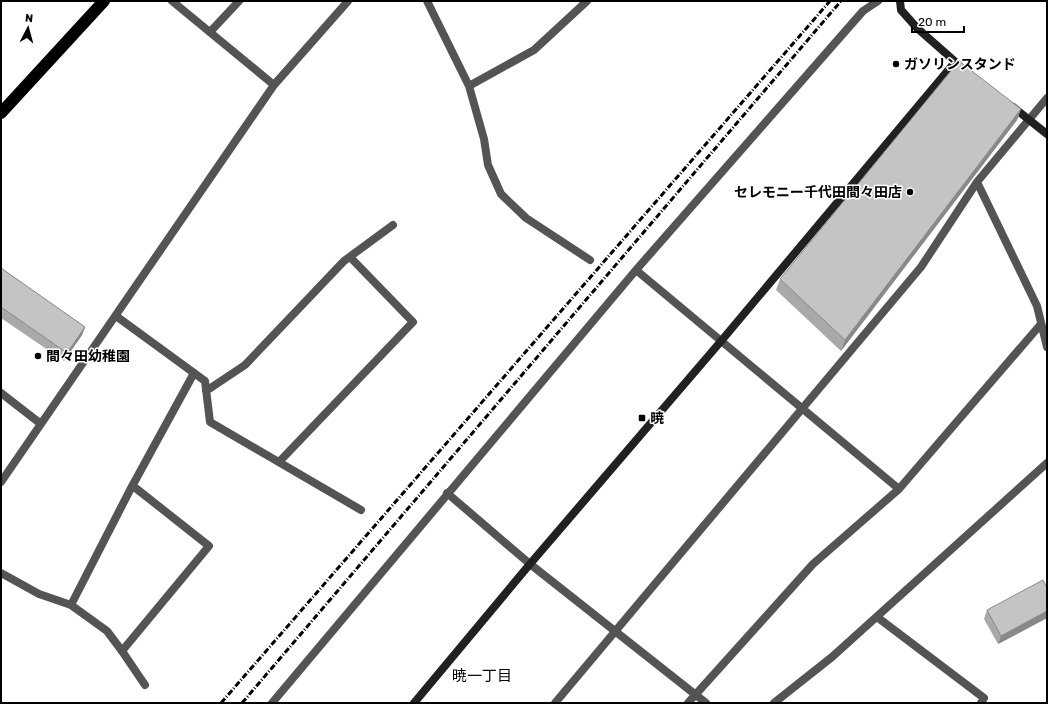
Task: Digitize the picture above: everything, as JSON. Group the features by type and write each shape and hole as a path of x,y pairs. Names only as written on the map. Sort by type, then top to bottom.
{"highway":[{"path":"1,113 104,1"}],"street":[{"path":"172,1 274,84"},
{"path":"210,32 239,1"},
{"path":"1,482 274,84 348,1"},
{"path":"427,1 469,86 484,139 488,165 501,194 526,218 590,260"},
{"path":"469,86 534,50 587,1"},
{"path":"272,703 636,270 863,11 878,1"},
{"path":"900,1 901,10 916,28 955,62 968,71"},
{"path":"414,703 530,564 722,340 955,62"},
{"path":"555,703 921,267 977,182 1047,98"},
{"path":"1005,100 1047,134"},
{"path":"977,182 1037,306 1047,347"},
{"path":"206,391 245,365 344,261 393,225"},
{"path":"279,462 413,322 350,257"},
{"path":"636,270 722,340 899,489"},
{"path":"116,316 205,381 210,422 361,510"},
{"path":"688,703 813,564 899,489 1041,324"},
{"path":"71,605 194,373"},
{"path":"1,393 41,424"},
{"path":"774,703 832,657 1047,463"},
{"path":"122,651 209,546 133,486"},
{"path":"447,493 530,564 706,703"},
{"path":"1,573 39,594 71,605 106,631 122,651 145,685"},
{"path":"877,617 984,698 981,703"}],"building":[{"name":"セレモニー千代田間々田店","path":"959,61 1021,109 845,340 780,279"},
{"path":"1,268 85,327 67,353 1,307"},
{"path":"1043,580 1047,588 1047,611 1001,636 987,610"}],"railway":[{"path":"221,703 830,1"},
{"path":"242,703 841,1"}],"place":[{"name":"ガソリンスタンド","path":"896,64"},
{"name":"セレモニー千代田間々田店","path":"910,192"},
{"name":"間々田幼稚園","path":"38,356"},
{"name":"暁","path":"642,418"}],"district":[{"name":"暁一丁目","path":"482,676"}]}
